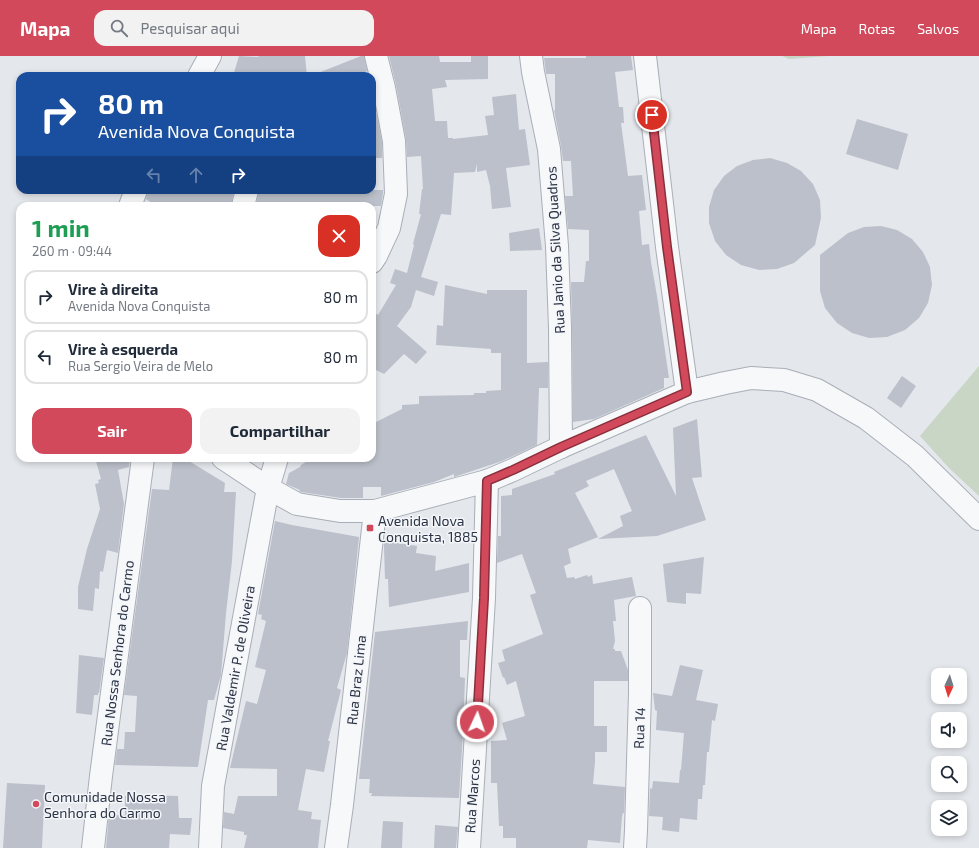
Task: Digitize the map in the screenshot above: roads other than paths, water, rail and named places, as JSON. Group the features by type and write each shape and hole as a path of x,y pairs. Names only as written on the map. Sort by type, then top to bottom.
{"street":[{"path":"201,72 210,56"},
{"path":"376,56 394,141 396,194 389,228 376,256"},
{"name":"Rua Janio da Silva Quadros","path":"530,56 549,148 557,246 560,328 561,447"},
{"path":"646,56 667,247 687,392"},
{"path":"229,462 268,488 297,504 340,511 375,511 487,481 687,392 751,378 784,380 817,390 866,418 915,456 979,519"},
{"name":"Rua Nossa Senhora do Carmo","path":"93,848 101,776 142,462"},
{"name":"Rua Valdemir P. de Oliveira","path":"210,848 213,786 268,488 275,462"},
{"name":"Rua Marcos","path":"469,848 484,598 487,481"},
{"name":"Rua Braz Lima","path":"336,848 375,511"},
{"name":"Rua 14","path":"635,848 640,693 640,608"}],"place":[{"name":"Avenida Nova Conquista, 1885","path":"370,528"},
{"name":"Comunidade Nossa Senhora do Carmo","path":"36,804"}]}
